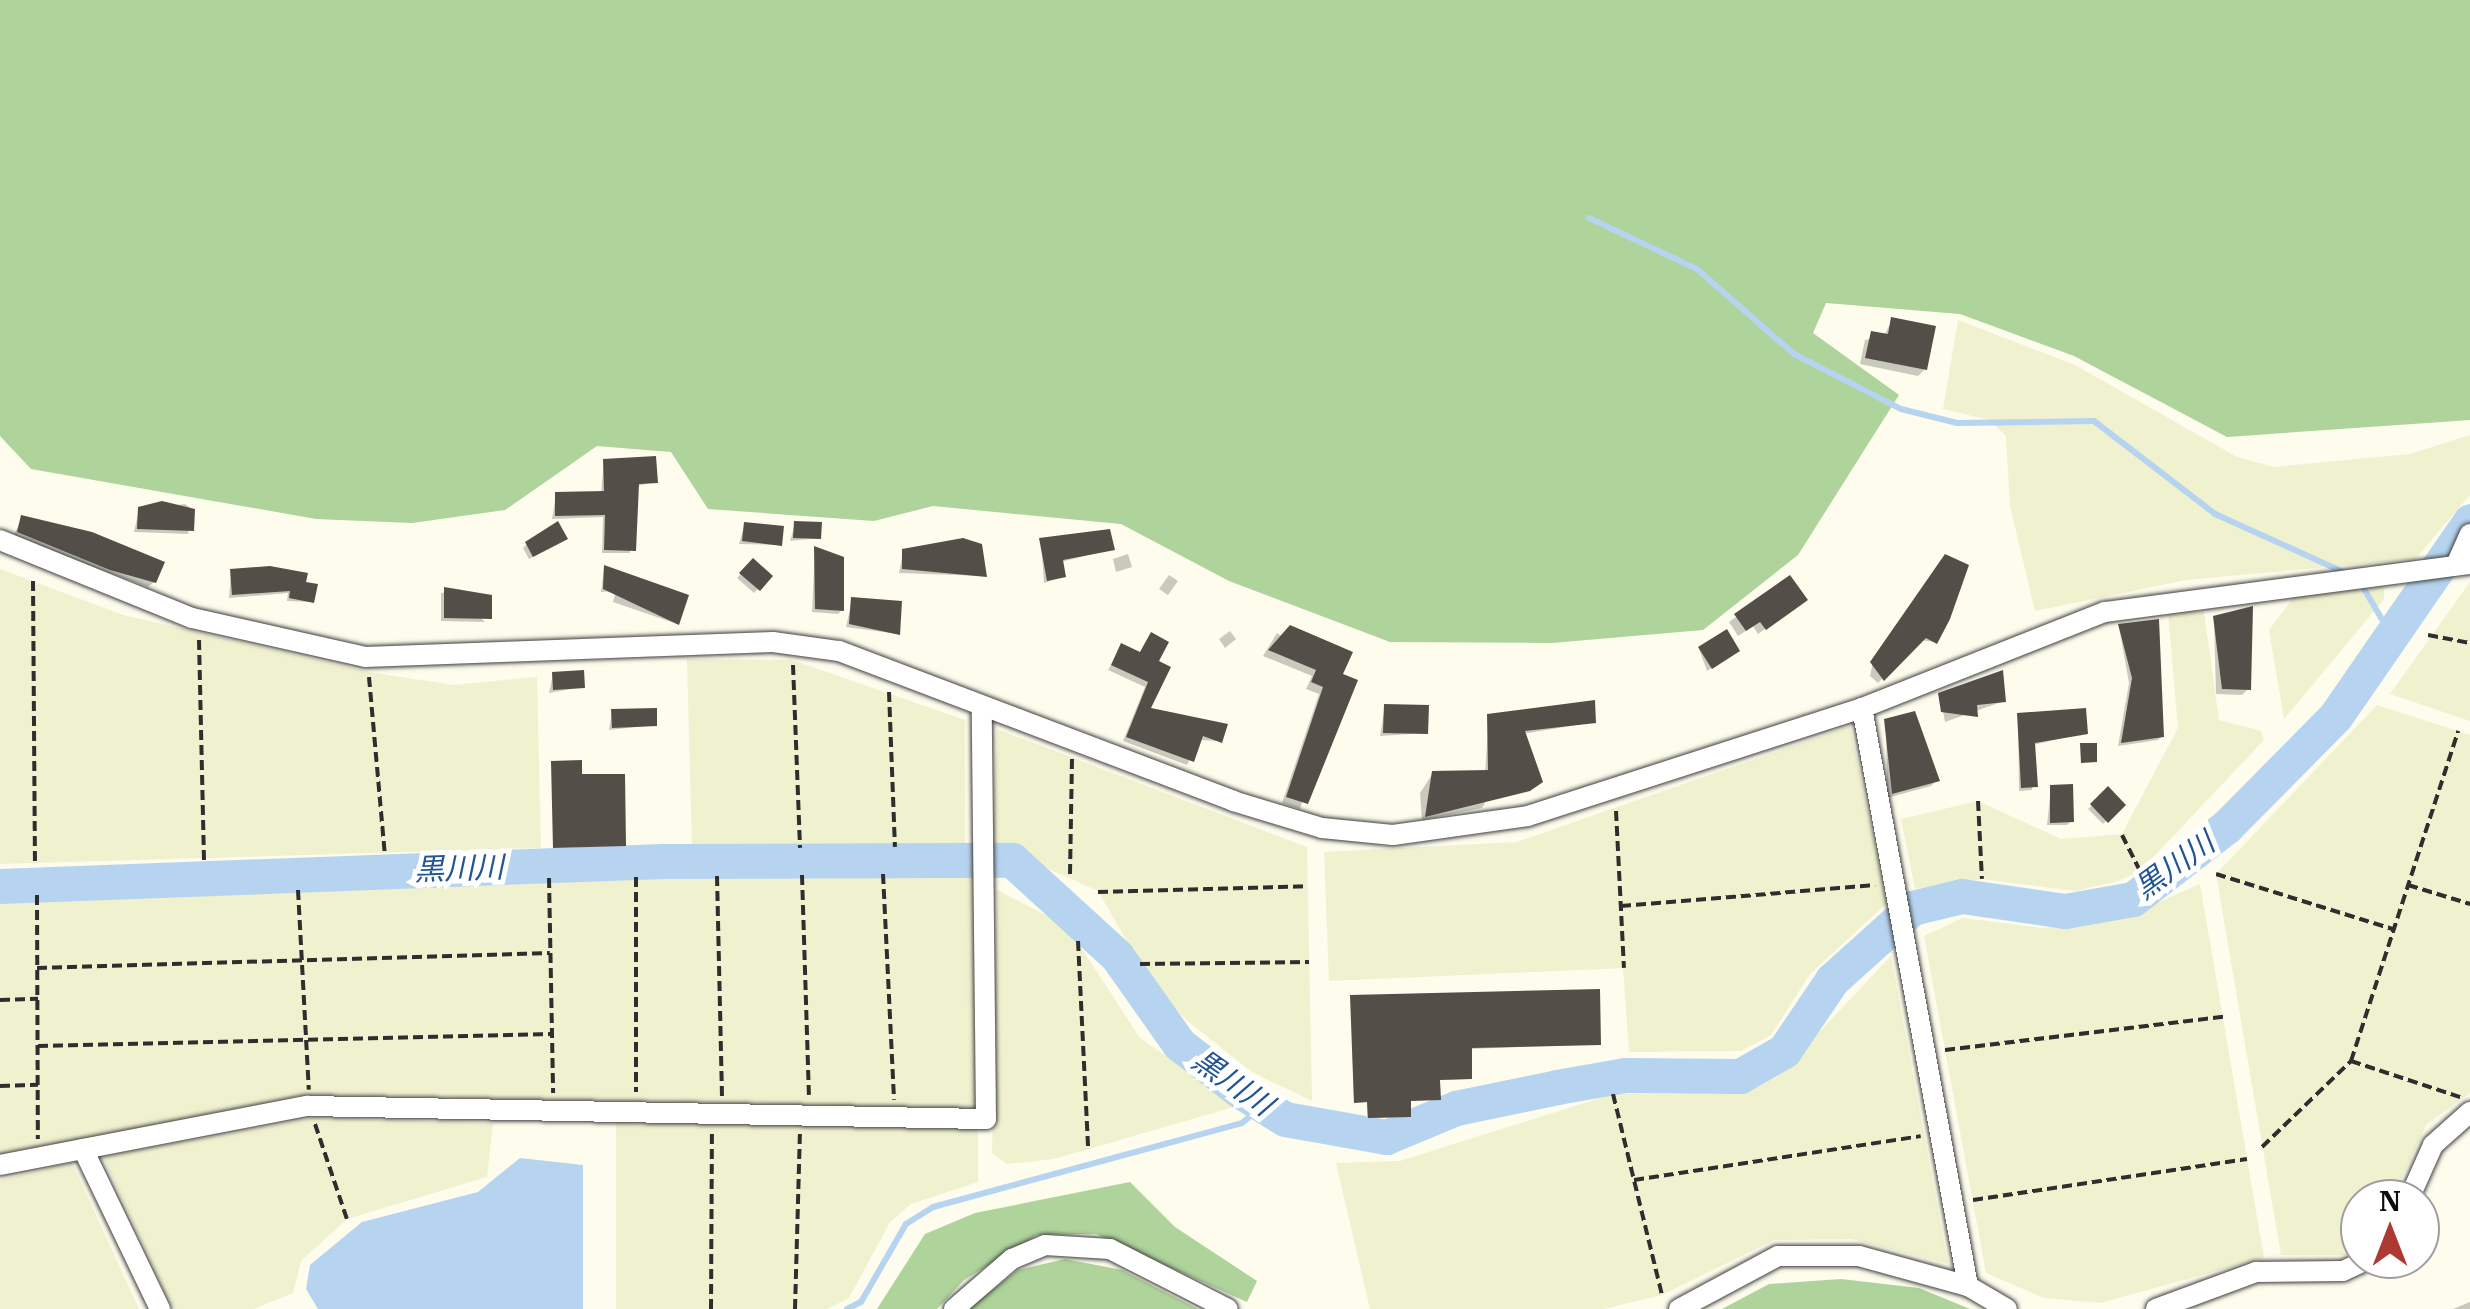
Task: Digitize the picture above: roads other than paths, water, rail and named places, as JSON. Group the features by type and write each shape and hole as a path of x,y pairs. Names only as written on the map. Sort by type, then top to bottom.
{"street":[{"path":"0,540 192,618 365,657 773,642 839,651 1288,819 1393,835 1528,816 1862,708 2104,612 2463,564 2470,534"},
{"path":"0,1166 307,1106 986,1119 982,706"},
{"path":"1862,708 1968,1286"},
{"path":"2418,1179 2433,1145 2466,1105"},
{"path":"83,1149 160,1309"},
{"path":"954,1309 1012,1260 1046,1245 1110,1249 1228,1309"},
{"path":"1670,1302 1778,1256 1859,1256 1968,1286 2007,1309"},
{"path":"2156,1309 2256,1272 2340,1270"}],"water":[{"path":"520,1158 583,1165 583,1309 318,1309 306,1289 310,1265 362,1222 478,1192"}],"waterway":[{"path":"1589,218 1697,269 1794,354 1901,409 1957,423 2094,421 2215,514 2350,575"},
{"name":"黒川川","path":"0,886 663,861 1012,860 1117,956 1179,1044 1240,1091 1285,1119 1386,1137 1456,1108 1625,1075 1740,1076 1784,1051 1832,980 1912,908 1962,896 2065,911 2133,899 2227,826 2335,717 2470,521"},
{"path":"2360,582 2394,640"},
{"name":"黒川川","path":"847,1309 861,1302 906,1224 933,1207 1242,1123 1262,1106"}]}
